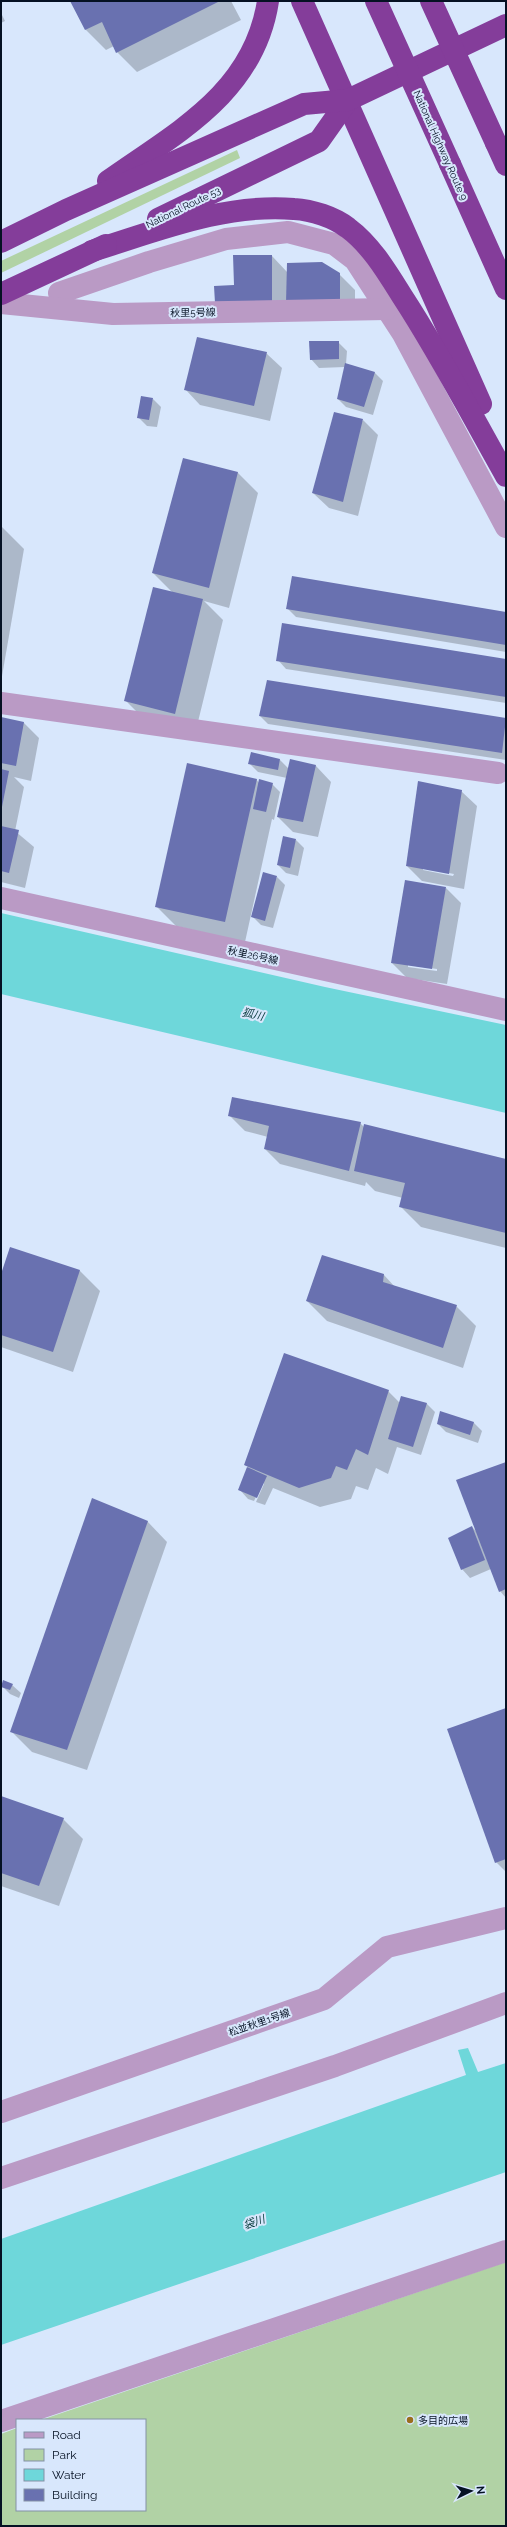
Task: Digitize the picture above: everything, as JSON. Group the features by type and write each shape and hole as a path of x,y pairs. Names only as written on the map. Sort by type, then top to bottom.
{"highway":[{"path":"66,210 174,135 220,98 250,60 262,30 268,1"},
{"path":"302,1 348,100 432,297 506,455"},
{"name":"National Highway Route 9","path":"376,1 506,289"},
{"path":"431,1 506,165"},
{"name":"National Route 53","path":"1,242 66,210 304,104 348,100 506,25"},
{"name":"National Route 53","path":"1,294 319,140 348,100"},
{"path":"92,251 181,223 252,209 296,209 314,213 347,227 367,246 412,312 506,476"}],"street":[{"path":"59,293 149,262 226,239 288,232 334,244 354,260 403,334 506,527"},
{"name":"秋里5号線","path":"1,303 113,314 386,309"},
{"path":"1,703 498,773"},
{"name":"秋里26号線","path":"1,898 506,1010"},
{"name":"松並秋里1号線","path":"1,2112 324,1998 387,1947 506,1918"},
{"path":"1,2178 335,2066 506,2003"},
{"path":"1,2422 506,2251"}],"green space":[{"path":"237,150 240,158 1,273 1,261"},
{"path":"506,2262 506,2526 1,2526 1,2434 16,2428 16,2511 146,2511 146,2419 44,2419"}],"water":[{"name":"狐川","path":"1,913 325,987 506,1025 506,1113 1,994"},
{"name":"袋川","path":"468,2048 478,2072 506,2063 506,2172 1,2345 1,2239 466,2075 458,2050"}],"building":[{"path":"70,1 220,1 116,53 102,22 85,30"},
{"path":"233,255 272,255 272,304 215,303 214,286 234,285"},
{"path":"322,262 340,273 340,305 286,303 287,263"},
{"path":"197,337 267,352 254,406 184,390"},
{"path":"309,341 339,341 339,359 310,360"},
{"path":"345,363 375,372 364,407 337,399"},
{"path":"141,396 153,398 149,420 137,418"},
{"path":"334,412 363,419 343,502 312,493"},
{"path":"183,458 238,472 209,588 152,573"},
{"path":"292,576 506,612 506,645 286,609"},
{"path":"153,587 203,599 175,714 124,701"},
{"path":"282,623 506,659 506,697 276,661"},
{"path":"267,680 506,718 502,753 259,716"},
{"path":"1,717 24,722 16,766 1,763"},
{"path":"251,752 280,759 278,770 248,764"},
{"path":"290,759 316,765 303,822 277,817"},
{"path":"187,763 257,779 225,922 155,907"},
{"path":"1,769 9,771 2,807 1,807"},
{"path":"259,779 273,783 266,812 253,809"},
{"path":"418,781 462,790 449,874 406,866"},
{"path":"1,826 19,830 9,873 1,871"},
{"path":"283,836 296,839 290,868 277,865"},
{"path":"263,872 277,876 265,921 251,917"},
{"path":"405,880 446,887 432,969 391,963"},
{"path":"232,1097 361,1122 349,1171 264,1149 269,1126 228,1116"},
{"path":"364,1124 506,1159 506,1233 399,1207 405,1183 354,1171"},
{"path":"10,1247 80,1270 53,1352 1,1335 1,1274"},
{"path":"322,1255 384,1274 383,1282 457,1305 443,1348 306,1301"},
{"path":"284,1353 389,1390 368,1455 356,1449 347,1470 336,1466 331,1478 299,1488 244,1465"},
{"path":"401,1396 427,1403 413,1447 388,1439"},
{"path":"440,1411 474,1422 470,1435 437,1424"},
{"path":"506,1462 506,1589 499,1592 456,1480"},
{"path":"247,1467 267,1476 257,1498 238,1490"},
{"path":"92,1498 148,1521 67,1750 10,1732"},
{"path":"472,1526 485,1560 461,1570 448,1538"},
{"path":"3,1680 13,1684 10,1690 1,1687"},
{"path":"506,1708 506,1859 495,1863 447,1729"},
{"path":"1,1796 64,1818 39,1886 1,1873"}],"place":[{"name":"多目的広場","path":"410,2420"}]}
